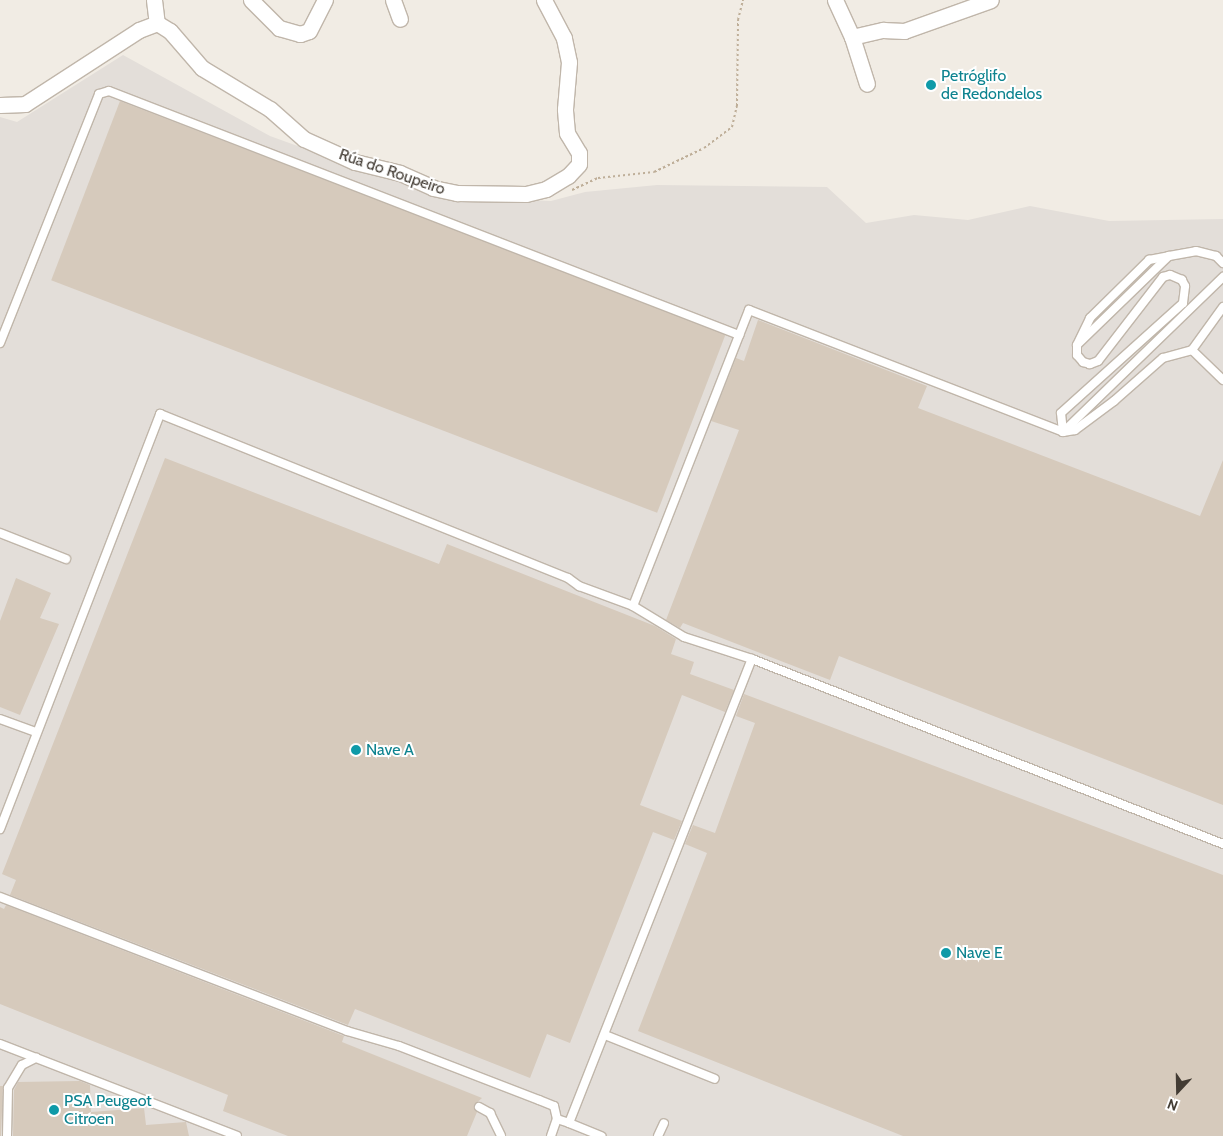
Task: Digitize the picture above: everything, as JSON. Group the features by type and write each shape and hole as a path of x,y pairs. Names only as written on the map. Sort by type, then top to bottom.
{"street":[{"path":"0,105 25,104 139,30 157,23 154,0"},
{"path":"251,0 279,28 300,34 309,31 325,0"},
{"path":"393,0 400,19"},
{"name":"Rúa do Roupeiro","path":"157,23 170,30 202,68 270,109 304,139 355,162 400,173 433,188 457,193 526,194 546,189 568,176 579,164 578,153 568,133 565,109 569,62 564,38 544,0"},
{"path":"835,0 852,37 867,84"},
{"path":"852,37 883,30 904,31 991,0"}],"lane":[{"path":"0,343 99,94 109,91 739,335"},
{"path":"1064,432 1061,413 1183,303 1185,286 1182,280 1170,275 1163,277 1098,362 1090,364 1083,362 1077,355 1077,345 1090,318 1149,260 1196,251 1216,256 1223,264"},
{"path":"1077,345 1170,256"},
{"path":"1064,432 1223,277"},
{"path":"633,606 749,310 1064,432 1075,430 1114,401 1163,358 1192,350 1223,307"},
{"path":"1192,350 1223,380"},
{"path":"0,829 160,414 633,606 684,637 752,659 1223,844"},
{"path":"0,533 66,559"},
{"path":"569,1124 752,659"},
{"path":"0,719 36,732"},
{"path":"0,897 337,1028 399,1046 554,1106 557,1119 551,1136"},
{"path":"605,1035 715,1078"},
{"path":"0,1044 237,1136"},
{"path":"7,1136 8,1088 22,1065 36,1058"},
{"path":"479,1106 490,1113 501,1136"},
{"path":"557,1119 602,1136"},
{"path":"658,1136 664,1123"}],"path":[{"path":"570,191 598,178 654,172 704,148 732,127 737,106 738,20 743,0"}],"shaded area":[{"path":"123,55 270,136 372,173 384,171 451,197 551,201 585,192 657,185 827,187 866,223 914,215 968,220 1030,206 1109,221 1223,219 1223,1136 0,1136 0,117 17,122"}],"building":[{"path":"120,101 726,334 657,513 51,280"},
{"path":"758,320 927,386 918,408 1200,516 1223,460 1223,805 839,656 830,680 683,623 680,628 666,620 739,430 711,421 736,358 744,361"},
{"name":"Nave A","path":"165,458 439,564 447,544 655,626 676,639 671,654 694,662 690,674 734,690 725,712 682,695 640,805 682,821 674,840 653,832 570,1043 547,1034 530,1078 355,1009 348,1025 10,895 16,880 2,874"},
{"path":"16,578 51,593 40,618 59,624 20,715 0,707 0,621"},
{"name":"Nave E","path":"744,694 1223,875 1223,1136 903,1136 638,1031 707,853 685,844 693,825 715,833 755,723 736,716"},
{"path":"6,905 344,1036 342,1042 482,1098 474,1105 477,1112 467,1136 288,1136 223,1111 228,1095 0,1004 0,907 4,909"},
{"name":"PSA Peugeot Citroen","path":"80,1081 90,1085 91,1112 144,1108 146,1125 186,1122 189,1136 13,1136 14,1090 18,1082"},
{"path":"0,1086 3,1086 1,1136 0,1136"}],"place":[{"name":"Petróglifo de Redondelos","path":"931,85"},
{"name":"Nave A","path":"356,750"},
{"name":"Nave E","path":"946,953"},
{"name":"PSA Peugeot Citroen","path":"54,1110"}]}
